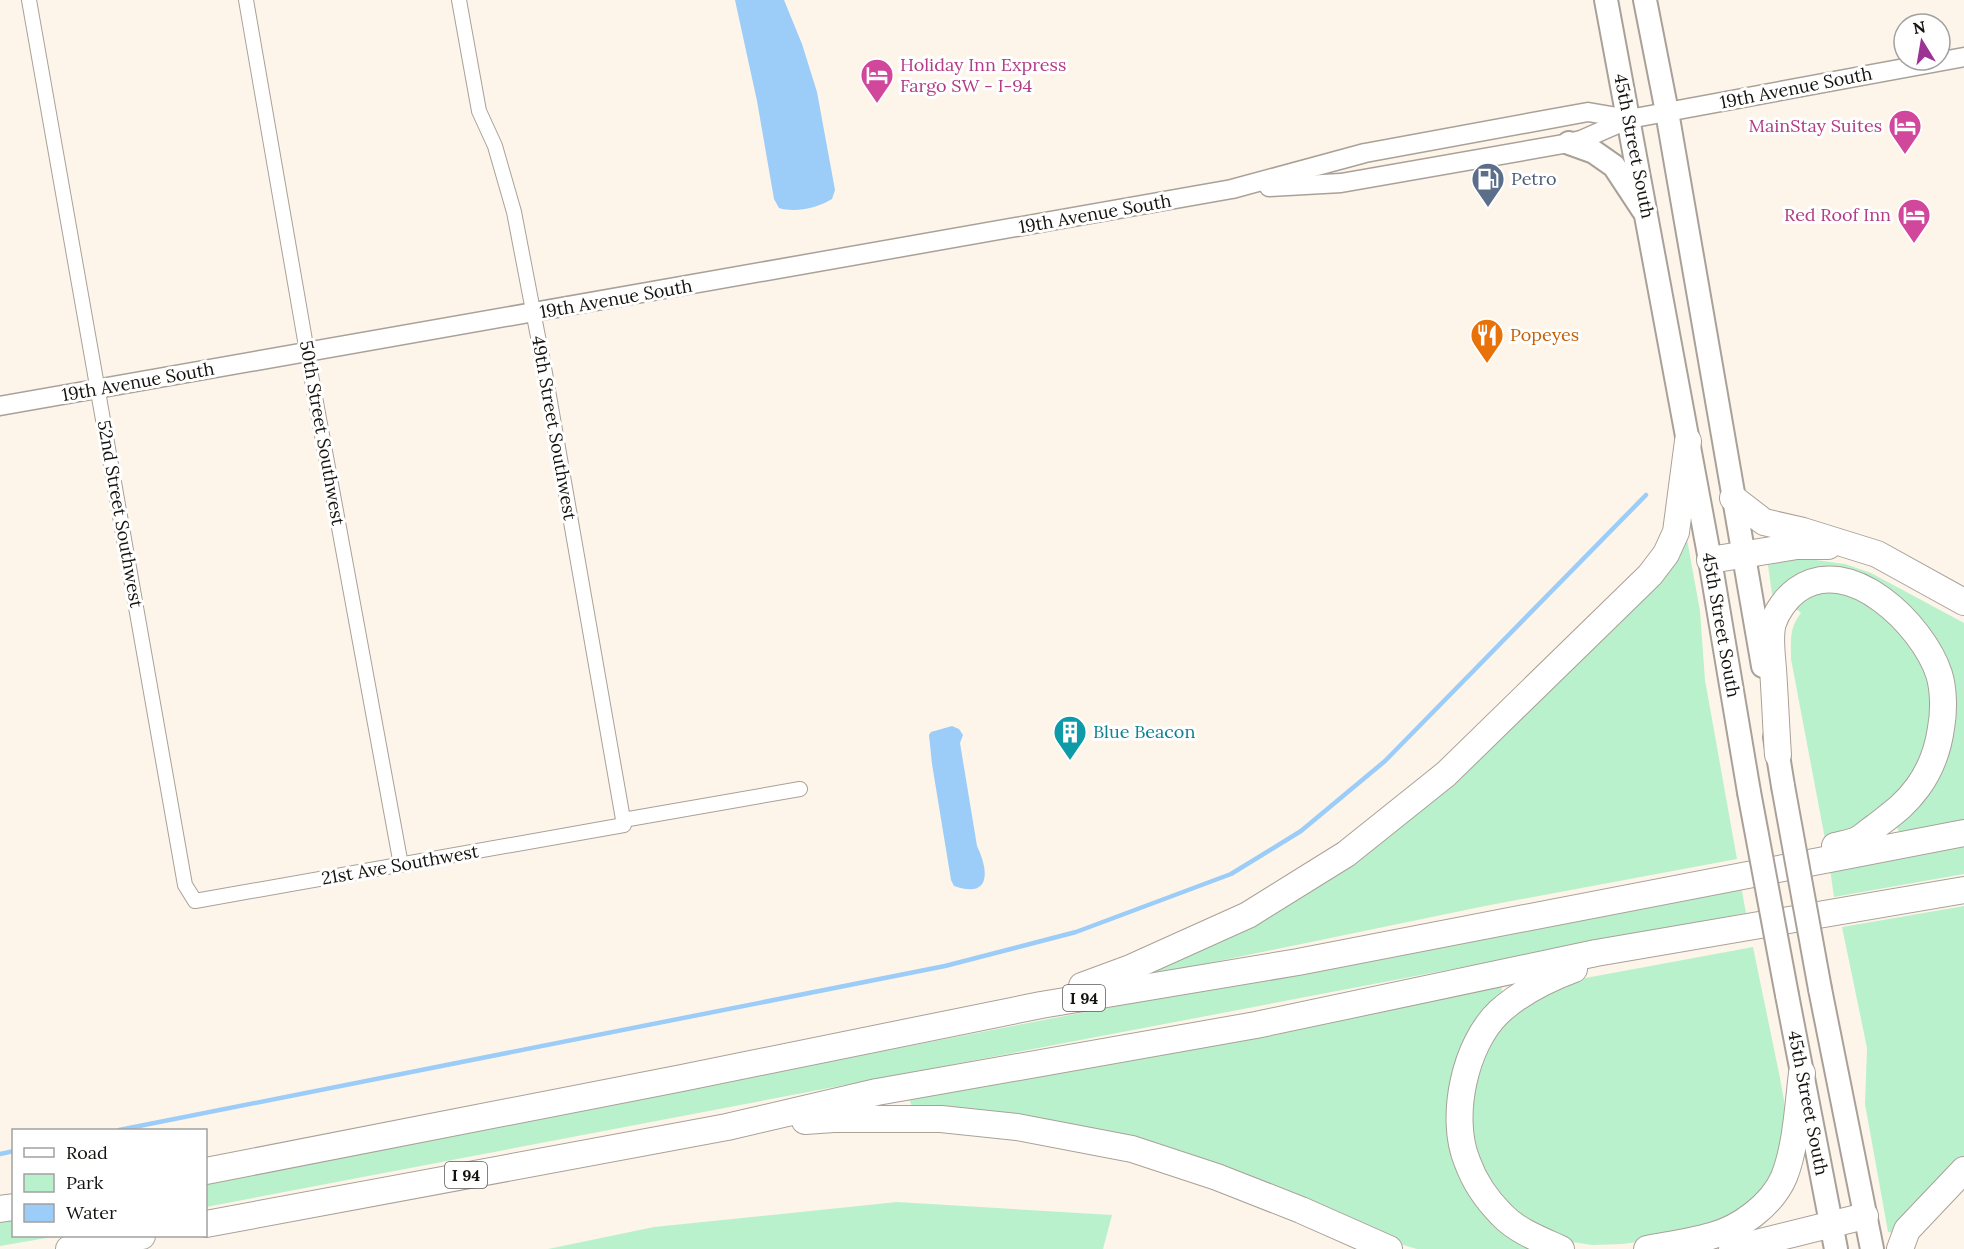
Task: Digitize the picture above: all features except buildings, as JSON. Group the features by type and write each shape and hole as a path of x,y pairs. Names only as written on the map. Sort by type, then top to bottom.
{"highway":[{"path":"1019,1009 1128,969 1248,915 1346,854 1446,774 1650,575 1666,554 1676,532 1688,441"},
{"path":"1733,498 1764,522 1803,531 1877,554 1964,602"},
{"path":"1710,560 1797,546 1846,545"},
{"path":"1713,882 1857,840 1906,804 1925,778 1940,739 1942,719 1939,675 1921,638 1910,623 1879,597 1857,586 1834,580 1817,580 1803,585 1790,595 1781,607 1772,624 1778,755"},
{"name":"I 94","path":"207,1171 682,1078 1019,1009 1298,962 1964,833"},
{"name":"I 94","path":"207,1224 727,1127 877,1092 1256,1025 1596,952 1964,890"},
{"path":"1561,1249 1534,1237 1503,1216 1480,1187 1466,1160 1460,1128 1462,1090 1466,1073 1480,1034 1499,1012 1524,992 1560,974 1641,945"},
{"path":"1647,1249 1712,1236 1732,1228 1753,1215 1768,1201 1783,1179 1790,1154 1802,1073"},
{"path":"727,1127 834,1119 941,1119 1017,1127 1132,1149 1217,1177 1301,1210 1389,1249"},
{"path":"1900,1249 1907,1230 1964,1170"},
{"path":"1734,1249 1833,1237 1864,1216"},
{"path":"69,1249 136,1237"},
{"path":"1734,1249 1751,1249"}],"main road":[{"name":"45th Street South","path":"1606,0 1710,560 1749,792 1833,1237"},
{"name":"45th Street South","path":"1645,0 1667,112 1783,786 1820,989 1872,1249"},
{"path":"1569,143 1594,152 1614,166 1647,217"}],"street":[{"name":"52nd Street Southwest","path":"29,0 184,885"},
{"name":"50th Street Southwest","path":"246,0 307,352 401,865"},
{"name":"49th Street Southwest","path":"459,0 479,111 495,146 514,212 624,823"},
{"name":"19th Avenue South","path":"1232,189 1341,183 1581,141 1629,119 1964,57"},
{"name":"19th Avenue South","path":"0,406 1232,189 1365,153 1587,112 1629,119"},
{"name":"21st Ave Southwest","path":"184,885 195,901 401,865 800,789"}],"green space":[{"path":"1685,528 1700,611 1705,680 1737,859 1485,906 1156,974 1153,965 1317,884"},
{"path":"1801,558 1845,564 1871,573 1964,623 1964,822 1900,834 1896,825 1953,702 1871,582 1779,597 1772,594 1768,565"},
{"path":"1840,590 1892,616 1930,673 1934,710 1916,778 1856,829 1825,839 1791,659 1791,640 1794,624 1801,613 1794,607 1818,591"},
{"path":"1964,846 1964,874 1834,897 1830,869"},
{"path":"1741,886 1746,913 207,1207 207,1181"},
{"path":"1964,906 1964,1157 1930,1190 1894,1233 1888,1232 1865,1104 1867,1048 1842,927"},
{"path":"1753,947 1784,1100 1786,1127 1784,1149 1765,1194 1722,1223 1665,1238 1623,1244 1592,1245 1566,1241 1512,1210 1495,1190 1472,1149 1471,1079 1497,1024 1553,984"},
{"path":"1501,987 1504,995 1467,1036 1456,1061 1451,1097 1451,1129 1539,1249 1417,1249 1393,1242 1303,1203 914,1111 909,1099"},
{"path":"897,1202 1112,1215 1103,1249 548,1249 654,1227"},
{"path":"12,1217 12,1237 52,1237 0,1246 0,1219"}],"water":[{"path":"735,0 784,0 802,44 817,92 835,190 832,199 820,205 799,210 785,209 779,208 774,199 757,101"},
{"path":"952,726 959,729 963,735 960,743 977,846 984,865 984,880 981,886 975,889 954,886 951,880 932,764 929,735 931,732"}],"waterway":[{"path":"124,1129 945,966 1076,932 1231,874 1301,831 1385,761 1646,495"},
{"path":"0,1154 12,1151"}],"place":[{"name":"Holiday Inn Express Fargo SW - I-94","path":"877,104"},
{"name":"MainStay Suites","path":"1905,155"},
{"name":"Petro","path":"1488,208"},
{"name":"Red Roof Inn","path":"1914,244"},
{"name":"Popeyes","path":"1487,364"},
{"name":"Blue Beacon","path":"1070,761"}]}
